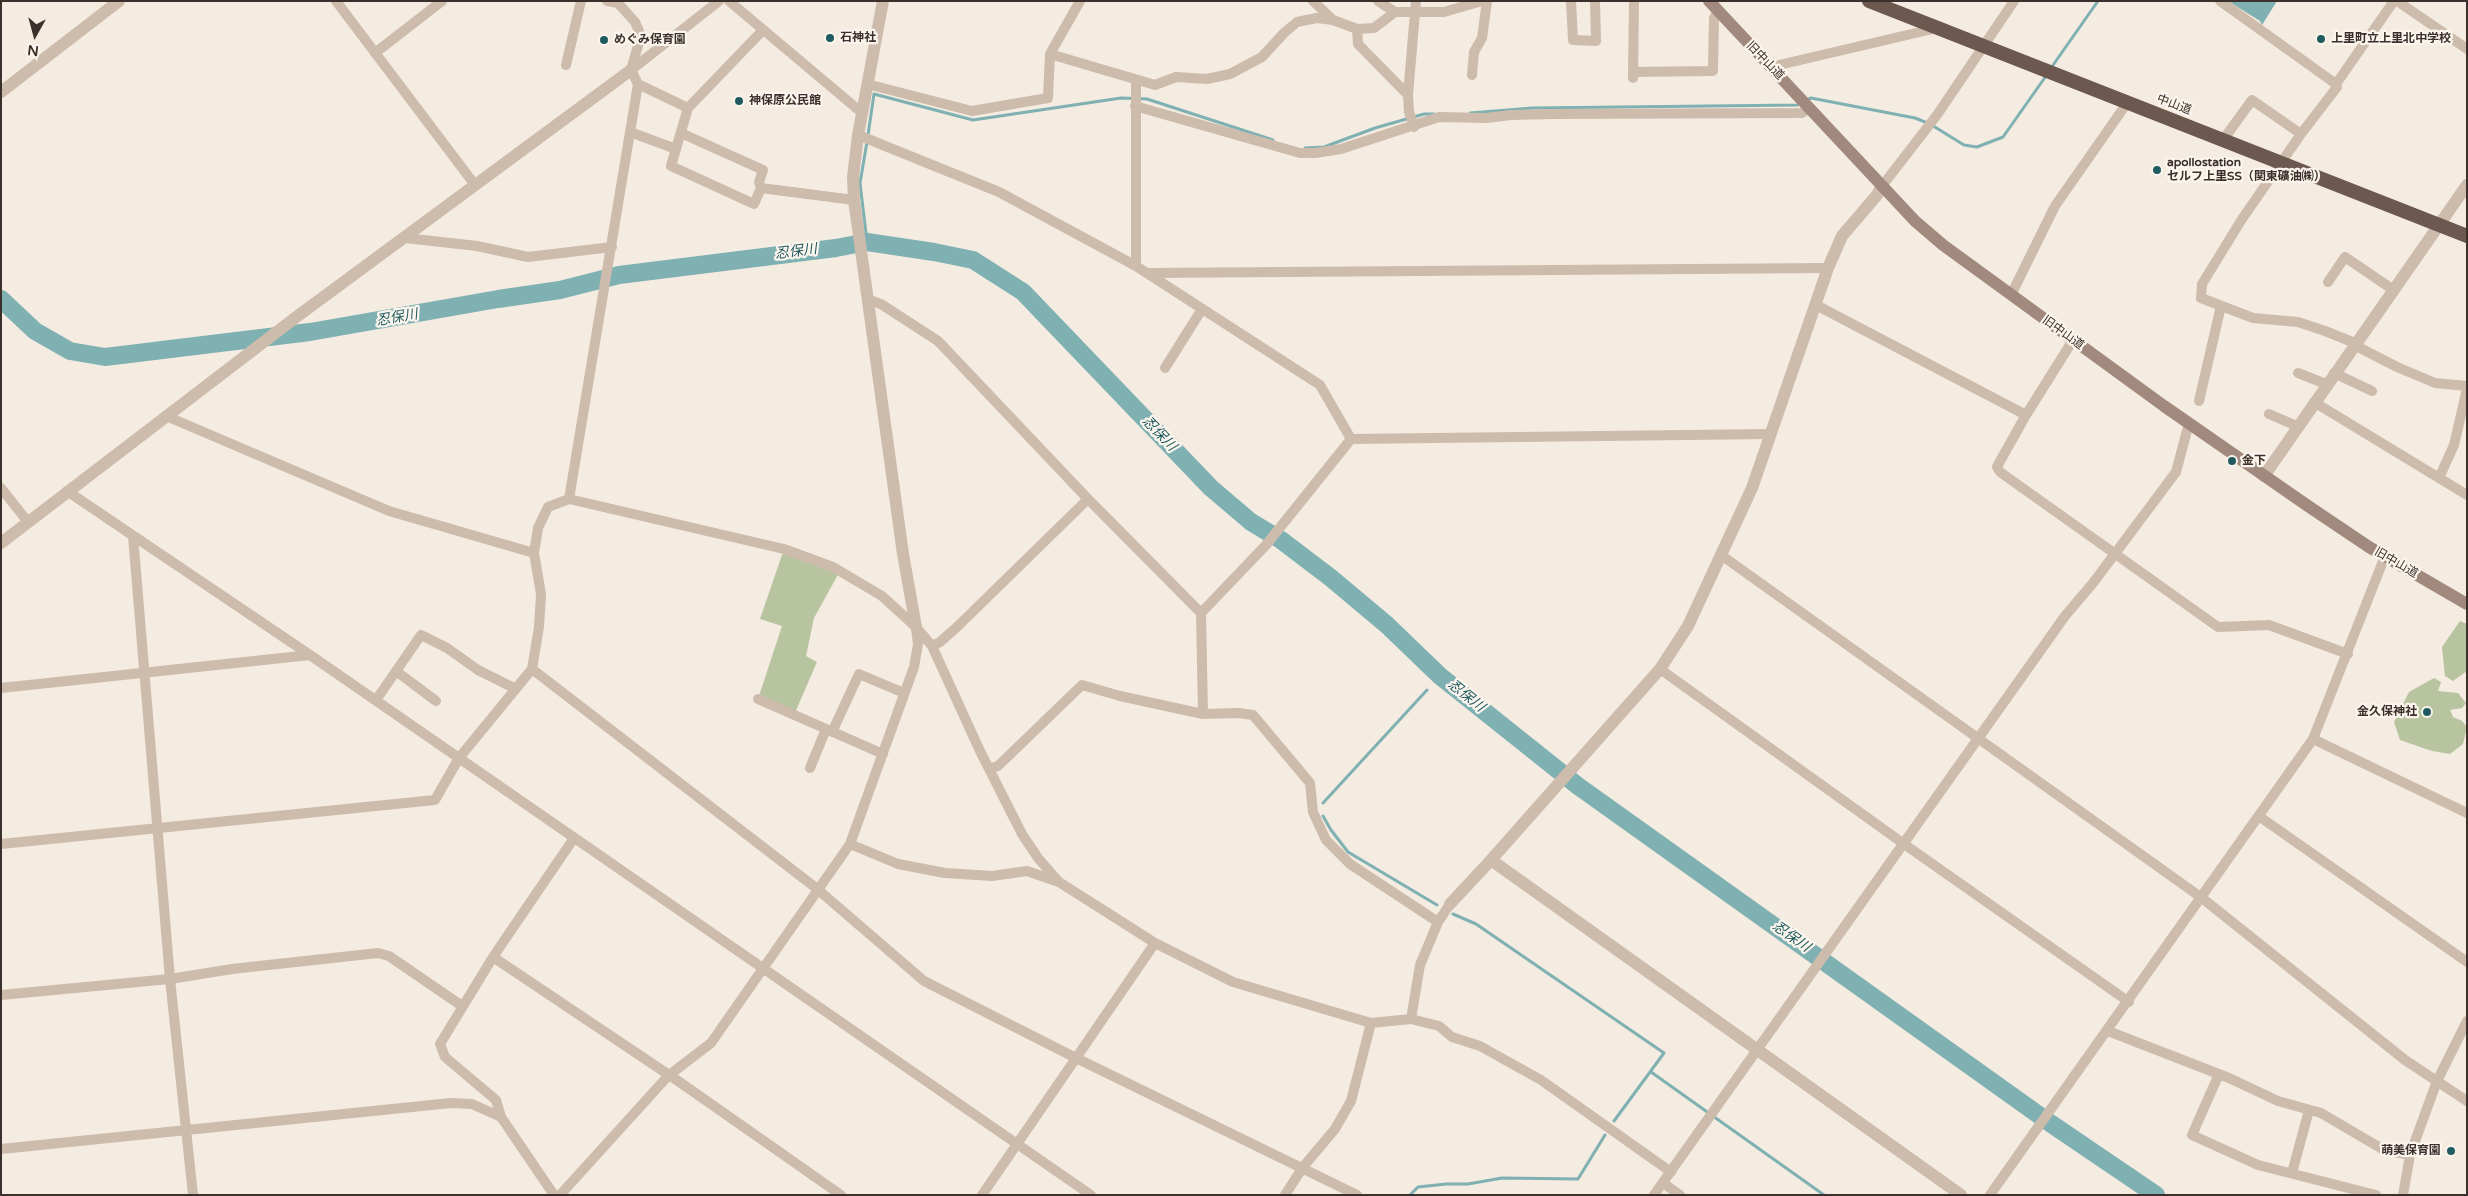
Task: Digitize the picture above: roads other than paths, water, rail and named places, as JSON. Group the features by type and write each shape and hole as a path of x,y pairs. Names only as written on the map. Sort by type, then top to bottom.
{"highway":[{"name":"中山道","path":"1870,1 2467,236"}],"main road":[{"name":"旧中山道","path":"1709,1 1882,186 1928,232 2011,295 2264,476 2385,556 2467,604"}],"street":[{"path":"1,92 118,1"},
{"path":"336,1 476,185"},
{"path":"375,53 442,1"},
{"path":"566,65 581,1"},
{"path":"569,499 605,292 638,84 631,70 639,42 639,31 635,22 618,2 607,1"},
{"path":"1,543 295,318 631,70 719,1"},
{"path":"729,1 861,112"},
{"path":"560,1195 668,1076 711,1043 850,844 916,658 918,644 916,627 903,554 857,229 852,178 861,112 883,1"},
{"path":"867,84 972,111 1048,98 1050,54 1080,1"},
{"path":"1313,1 1333,20"},
{"path":"1378,1 1395,12"},
{"path":"1050,54 1155,85 1176,77 1207,78 1230,74 1262,57 1284,33 1298,22 1317,18 1333,20 1357,29 1374,28 1395,12 1416,6 1444,12 1482,1"},
{"path":"1472,75 1474,52 1482,38 1487,1"},
{"path":"1571,1 1573,40 1596,41 1595,1"},
{"path":"1634,1 1633,76 1713,71 1714,18 1718,11"},
{"path":"1411,1019 1420,964 1438,922 1450,904 1660,669 1688,626 1752,488 1828,268 1842,236 1878,195 1882,186 1936,115 1982,45 2014,1"},
{"path":"2220,1 2336,84"},
{"path":"2439,478 2454,445 2467,388 2435,383 2397,367 2360,348 2355,343 2298,322 2253,318 2201,298 2202,284 2242,219 2396,1 2467,49"},
{"path":"1414,127 1409,112 1408,95 1416,6"},
{"path":"1772,68 1779,64 1937,28"},
{"path":"1357,29 1358,44 1408,95"},
{"path":"681,133 763,170 759,182 761,188 754,204 671,166 688,108 763,30"},
{"path":"1136,80 1136,266"},
{"path":"638,84 688,108"},
{"path":"2223,140 2252,100 2301,134"},
{"path":"2011,295 2055,206 2127,102"},
{"path":"1135,106 1300,153 1315,154 1341,149 1414,127 1440,117 1486,118 1552,114 1802,113 1806,112 1806,104"},
{"path":"630,132 676,149"},
{"path":"858,135 999,192 1136,266 1320,385 1351,439"},
{"path":"2264,476 2392,289 2467,185"},
{"path":"761,188 854,200"},
{"path":"405,238 477,246 528,257 612,247"},
{"path":"2328,282 2345,257 2392,289"},
{"path":"1147,273 1828,268"},
{"path":"867,298 881,304 938,341 1088,499 1201,612 1203,714"},
{"path":"1816,304 2026,415"},
{"path":"2199,401 2221,306"},
{"path":"1165,368 1202,309"},
{"path":"2073,340 1999,462 2000,472 2218,627 2269,625 2348,654"},
{"path":"2298,373 2326,384"},
{"path":"2334,373 2372,391"},
{"path":"2314,402 2467,495"},
{"path":"2269,414 2297,426"},
{"path":"166,416 389,511 534,553"},
{"path":"1654,1195 1979,739 2064,616 2176,472 2189,423"},
{"path":"1351,439 1770,434"},
{"path":"1201,612 1266,545 1351,439"},
{"path":"1,488 28,522"},
{"path":"67,491 376,700 1090,1195"},
{"path":"1,844 434,800 459,758 532,669 539,627 541,594 534,553 538,528 548,507 569,499 740,538 801,555 858,580 882,596 916,627 932,646 989,769 1022,834 1038,858 1059,882"},
{"path":"932,646 940,642 958,626 1088,499"},
{"path":"133,536 170,979 193,1195"},
{"path":"1721,556 2202,898 2405,1060 2467,1101"},
{"path":"1990,1195 2129,1002 2313,739 2385,556"},
{"path":"376,700 421,635 447,648 478,670 516,689"},
{"path":"1,688 310,655"},
{"path":"532,669 818,891 924,981 1076,1058 1303,1167 1357,1195"},
{"path":"1660,669 2129,1002"},
{"path":"396,671 436,701"},
{"path":"810,768 859,674 904,693"},
{"path":"989,769 998,766 1082,684 1123,696 1203,714 1238,713 1253,715 1310,783 1313,812 1326,840 1350,864 1438,922"},
{"path":"758,699 883,754"},
{"path":"2313,739 2467,814"},
{"path":"2260,817 2467,962"},
{"path":"554,1195 501,1116 496,1100 445,1058 440,1044 493,957 574,838"},
{"path":"850,844 898,864 945,873 992,876 1027,871 1059,882 1155,943 1234,982 1371,1023 1411,1019 1440,1026 1452,1037 1480,1046 1541,1080 1671,1172"},
{"path":"1491,860 1961,1195"},
{"path":"982,1195 1155,943"},
{"path":"1,995 170,979 232,969 378,953 389,956 462,1006"},
{"path":"493,957 842,1195"},
{"path":"2403,1195 2410,1155 2437,1081 2467,1021"},
{"path":"1285,1195 1303,1167 1335,1129 1351,1101 1371,1023"},
{"path":"2108,1031 2219,1074 2278,1101 2321,1113 2341,1123 2384,1150 2410,1155"},
{"path":"2219,1074 2192,1135 2258,1165 2376,1195"},
{"path":"1,1149 451,1103 472,1104 501,1116"},
{"path":"2292,1173 2309,1110"},
{"path":"1663,1183 1680,1195"}],"water":[{"path":"2228,1 2277,1 2262,25 2260,21"}],"waterway":[{"path":"2051,68 2098,1"},
{"path":"1806,100 1811,98 1915,118 1930,124 1964,145 1977,147 2003,137 2046,76"},
{"path":"868,135 874,94 973,120 1121,98 1147,99 1273,140"},
{"path":"1470,113 1532,108 1797,105 1800,103"},
{"path":"1305,148 1324,147 1375,128 1424,114 1434,114"},
{"path":"867,142 860,183 867,242"},
{"name":"忍保川","path":"1,299 35,331 70,351 105,357 310,332 560,290 619,275 836,248 867,242 973,260 1023,292 1211,488 1251,522 1281,540 1331,578 1387,625 1440,676 1578,786 2050,1123 2156,1195"},
{"path":"1323,803 1427,690"},
{"path":"1323,816 1348,852 1437,905"},
{"path":"1453,914 1476,924 1664,1053 1614,1121"},
{"path":"1651,1072 1824,1195"},
{"path":"1410,1195 1418,1187 1468,1184 1502,1178 1578,1179 1605,1135"}],"place":[{"name":"石神社","path":"830,38"},
{"name":"上里町立上里北中学校","path":"2321,39"},
{"name":"めぐみ保育園","path":"604,40"},
{"name":"神保原公民館","path":"739,101"},
{"name":"apollostation セルフ上里SS（関東礦油㈱）","path":"2157,170"},
{"name":"金下","path":"2232,461"},
{"name":"金久保神社","path":"2427,712"},
{"name":"萌美保育園","path":"2451,1151"}]}
